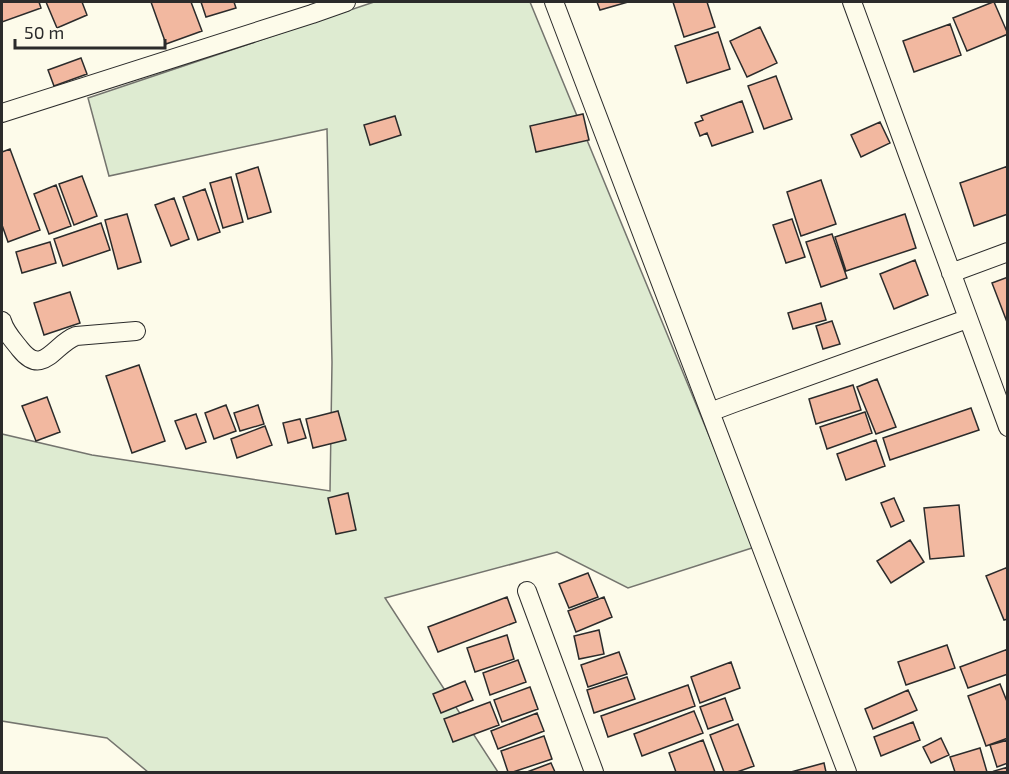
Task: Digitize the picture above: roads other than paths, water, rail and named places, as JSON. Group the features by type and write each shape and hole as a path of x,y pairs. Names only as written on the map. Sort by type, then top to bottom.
{"street":[{"path":"2,113 346,2"},
{"path":"554,2 847,772"},
{"path":"852,2 1008,427"},
{"path":"951,273 1008,252"},
{"path":"710,412 968,319"},
{"path":"2,321 4,328 26,357 32,360 47,359 68,339 76,336 136,331"},
{"path":"527,591 594,772"}]}
